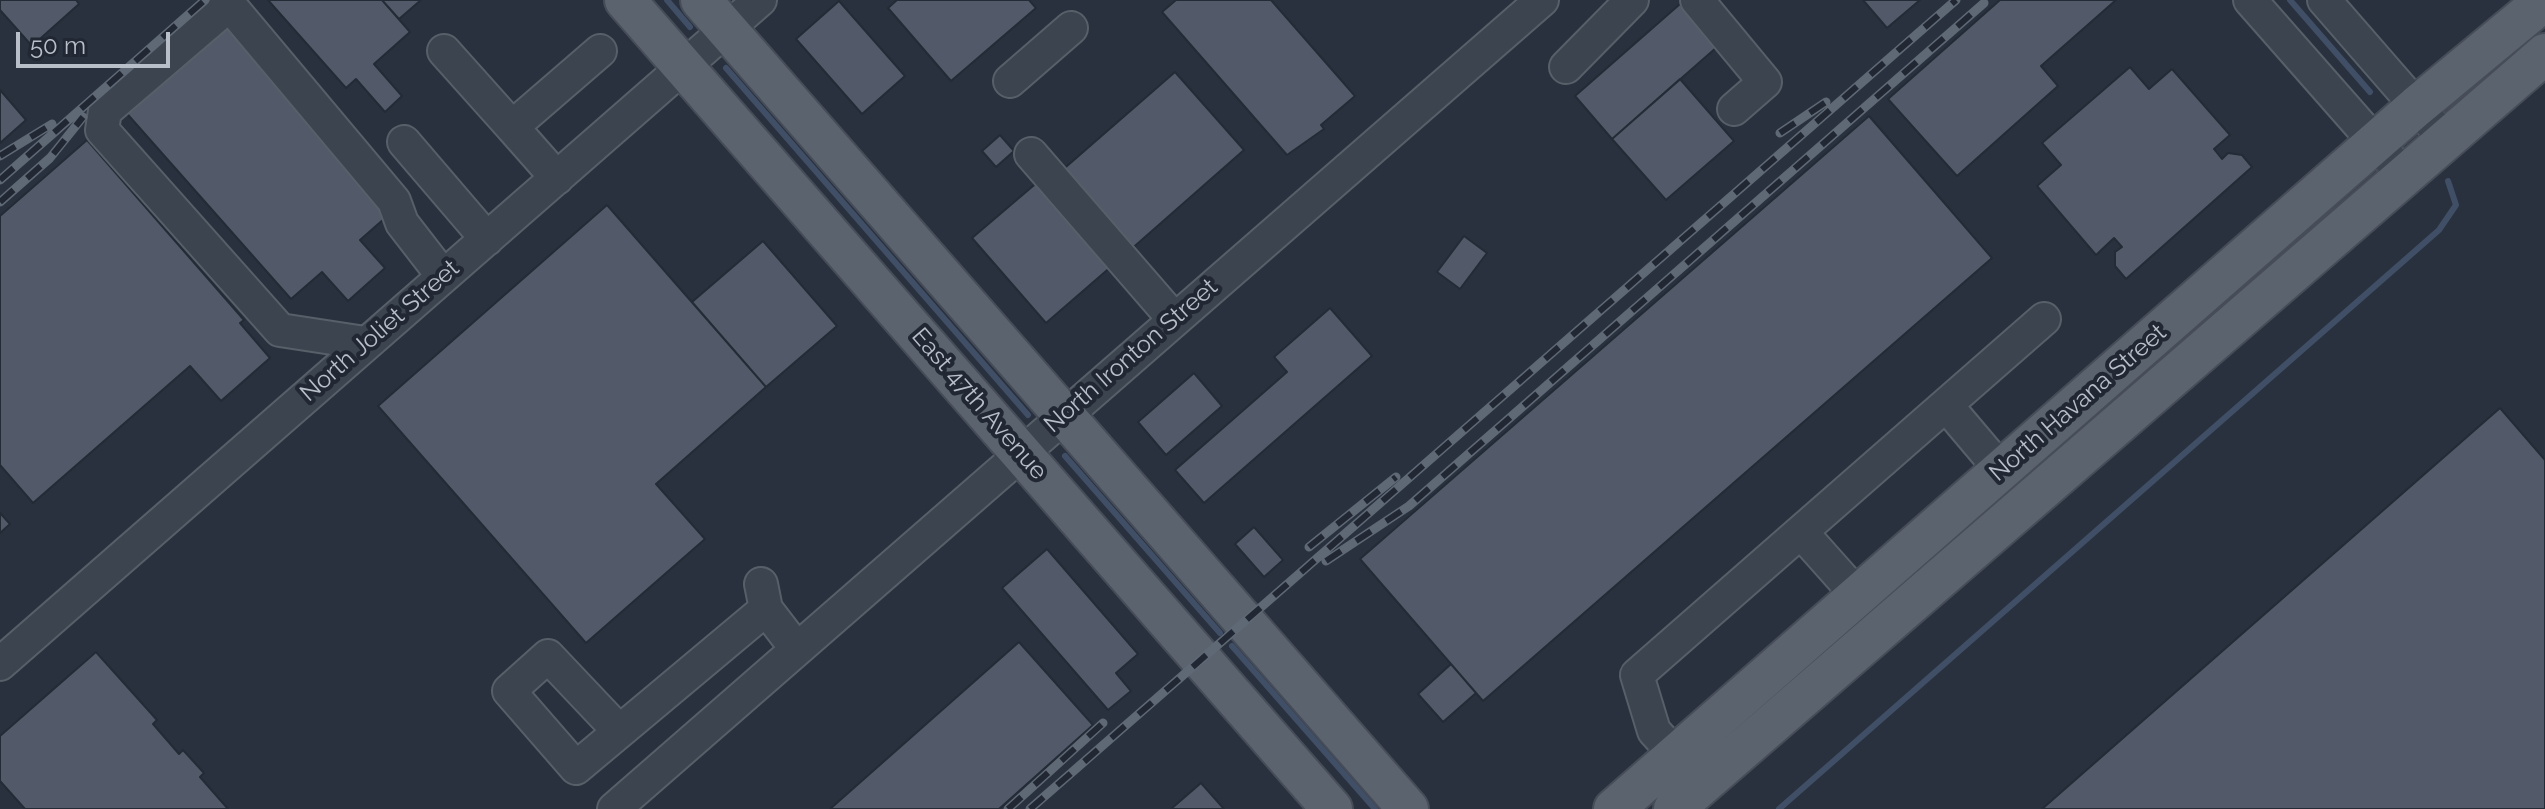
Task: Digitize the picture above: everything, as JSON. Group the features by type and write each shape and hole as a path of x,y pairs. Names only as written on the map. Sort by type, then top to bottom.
{"main road":[{"name":"East 47th Avenue","path":"625,0 1332,809"},
{"path":"701,0 1408,809"},
{"name":"North Havana Street","path":"1614,809 2417,106 2545,0"},
{"name":"North Havana Street","path":"1674,809 2545,54"}],"street":[{"name":"North Joliet Street","path":"0,664 760,0"},
{"name":"North Ironton Street","path":"614,809 1542,0"},
{"path":"1697,0 1765,82 1734,109"},
{"path":"2250,0 2403,174"},
{"path":"2324,0 2445,139"},
{"path":"1566,67 1634,1"},
{"path":"365,343 280,330 102,130 105,111 222,11 232,8 394,201 402,223 443,276"},
{"path":"1010,81 1071,28"},
{"path":"444,51 557,178"},
{"path":"512,127 600,51"},
{"path":"404,142 487,239"},
{"path":"1031,154 1174,319"},
{"path":"1676,755 1654,731 1637,675 2044,319"},
{"path":"1946,405 2001,470"},
{"path":"1801,532 1858,596"},
{"path":"619,731 664,696 764,596 796,648"},
{"path":"664,696 698,735"}],"building":[{"path":"0,0 76,0 79,4 32,46 0,10"},
{"path":"268,0 382,0 410,32 374,64 402,96 385,112 356,79 346,88"},
{"path":"382,0 421,0 399,19"},
{"path":"897,0 1029,0 1036,8 951,81 888,8"},
{"path":"1176,0 1271,0 1355,96 1321,125 1324,129 1287,155 1162,12"},
{"path":"1863,0 1920,0 1887,28"},
{"path":"2000,0 2116,0 2041,66 2058,86 1957,176 1888,99"},
{"path":"839,1 905,76 862,114 796,39"},
{"path":"1680,4 1717,47 1612,139 1575,96"},
{"path":"223,19 393,211 360,240 385,268 348,301 322,272 291,299 122,108"},
{"path":"2130,67 2149,89 2172,69 2230,135 2214,149 2222,159 2228,153 2242,155 2252,167 2126,279 2115,266 2115,252 2122,247 2114,238 2096,255 2037,186 2061,165 2042,143"},
{"path":"1175,72 1244,150 1128,252 1059,173"},
{"path":"1680,79 1734,141 1666,200 1612,139"},
{"path":"0,90 26,120 0,143"},
{"path":"1869,116 1992,258 1483,701 1360,559"},
{"path":"1000,135 1014,151 996,167 982,151"},
{"path":"87,140 244,320 240,323 270,358 221,401 190,366 33,503 0,465 0,216"},
{"path":"1040,180 1113,265 1046,323 972,238"},
{"path":"607,205 766,387 656,484 705,539 586,643 378,406"},
{"path":"1464,236 1487,253 1460,289 1437,272"},
{"path":"763,241 837,326 766,387 692,302"},
{"path":"1330,308 1372,356 1204,503 1175,470 1287,372 1274,357"},
{"path":"1194,373 1222,406 1166,455 1138,422"},
{"path":"2500,408 2545,460 2545,809 2042,809"},
{"path":"0,513 10,524 0,533"},
{"path":"1254,527 1283,560 1264,577 1235,544"},
{"path":"1047,549 1138,654 1116,673 1131,691 1108,710 1002,588"},
{"path":"1019,642 1093,725 999,809 830,809"},
{"path":"96,652 157,720 153,724 179,754 183,750 204,773 200,777 228,809 25,809 0,781 0,736"},
{"path":"1451,664 1476,693 1443,722 1418,694"},
{"path":"1201,783 1224,809 1171,809"}],"waterway":[{"path":"667,0 690,27"},
{"path":"2290,0 2370,92"},
{"path":"726,68 1028,415"},
{"path":"1779,809 2439,230 2456,205 2448,181"},
{"path":"1065,456 1220,633"},
{"path":"1232,646 1375,809"}],"railway":[{"path":"0,180 205,0"},
{"path":"1030,809 1956,0"},
{"path":"1326,561 1409,506 1984,3"},
{"path":"1780,133 1826,102"},
{"path":"0,202 50,158 83,117"},
{"path":"0,156 52,124"},
{"path":"1309,547 1396,477"},
{"path":"1008,809 1103,723"}]}
